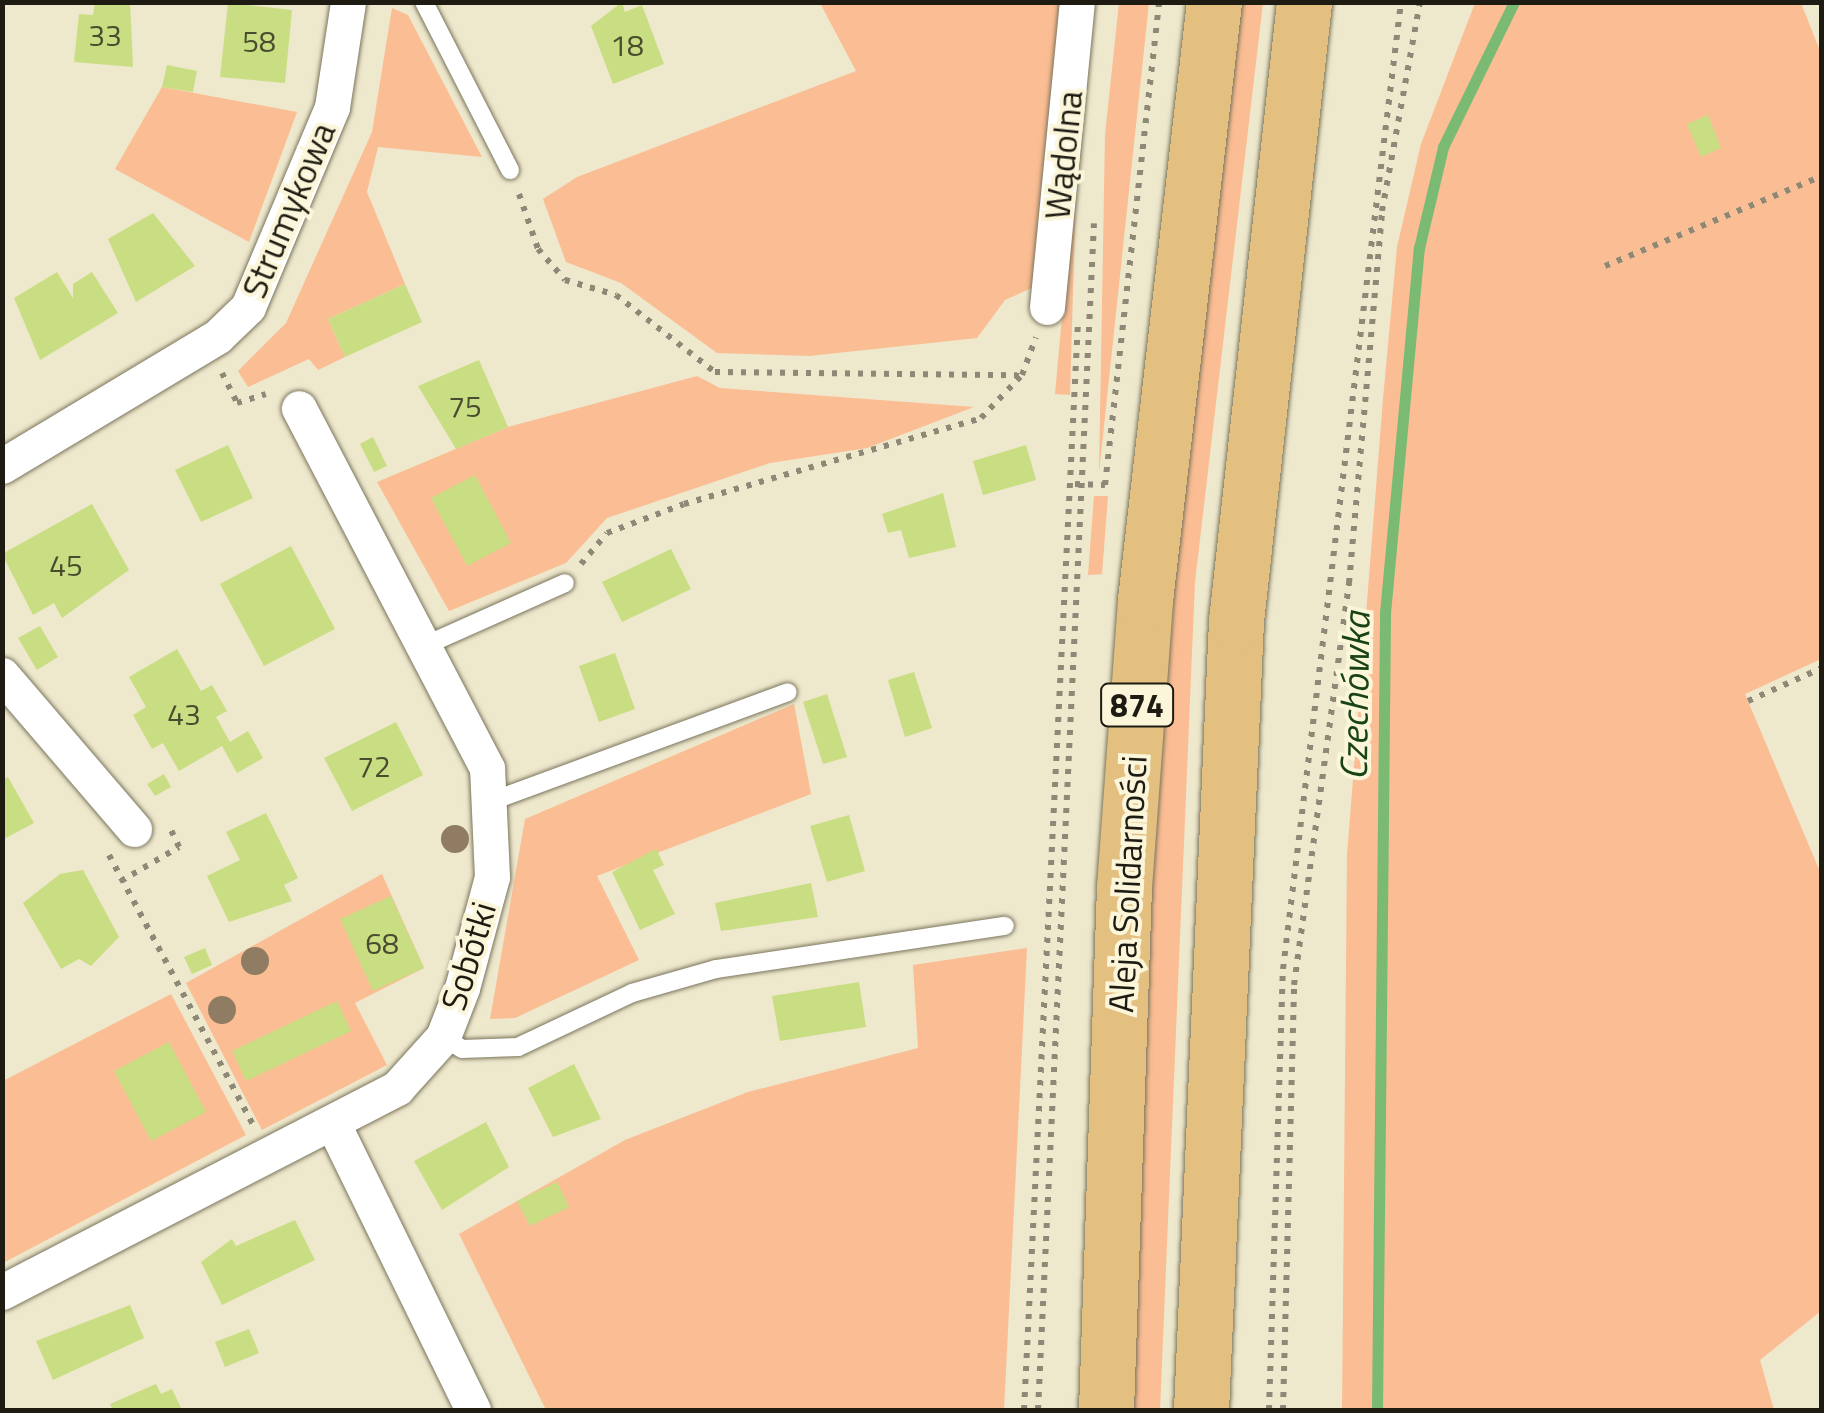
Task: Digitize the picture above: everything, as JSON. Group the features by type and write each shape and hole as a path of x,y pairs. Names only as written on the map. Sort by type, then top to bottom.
{"main road":[{"name":"Aleja Solidarności","path":"1106,1410 1124,887 1144,620 1214,2"},
{"path":"1201,1410 1236,621 1304,2"}],"street":[{"name":"Strumykowa","path":"2,466 218,336 248,307 328,120 348,2"},
{"name":"Wądolna","path":"1047,307 1077,2"},
{"name":"Sobótki","path":"2,1292 334,1126 396,1088 443,1037 492,877 492,801 487,768 426,645 283,400"},
{"path":"2,675 117,834"},
{"path":"334,1126 472,1410"}],"lane":[{"path":"424,2 510,170"},
{"path":"426,645 565,583"},
{"path":"492,801 788,692"},
{"path":"443,1037 462,1049 518,1047 632,993 716,969 1005,926"}],"path":[{"path":"1075,484 1104,486 1158,2"},
{"path":"1269,1410 1283,969 1402,2"},
{"path":"1282,1410 1294,984 1350,583 1382,211 1420,2"},
{"path":"510,170 538,248 564,280 616,295 715,372 1022,376"},
{"path":"1604,266 1822,176"},
{"path":"1038,1410 1087,484 1095,207"},
{"path":"1024,1410 1075,484 1082,210"},
{"path":"565,583 607,533 982,418 1022,376 1047,307"},
{"path":"224,376 237,403 264,390"},
{"path":"264,390 283,400"},
{"path":"264,390 283,400"},
{"path":"1748,701 1822,668"},
{"path":"117,834 260,1136"}],"shaded area":[{"path":"820,3 1061,3 1036,286 1005,300 977,338 809,356 717,353 621,283 566,262 543,199 577,177 856,71"},
{"path":"1119,3 1149,3 1099,473 1105,135"},
{"path":"1231,3 1263,3 1195,582 1160,1410 1127,1410 1152,770"},
{"path":"1475,3 1801,3 1822,56 1821,659 1745,694 1821,874 1821,1311 1760,1360 1774,1410 1342,1410 1347,855 1397,247 1421,144"},
{"path":"392,8 408,15 482,157 378,147 367,192 405,284 328,319 345,357 318,370 309,359 248,387 238,371 286,323 372,132"},
{"path":"162,87 297,112 249,242 115,169"},
{"path":"1077,152 1070,395 1055,394"},
{"path":"697,376 720,388 974,407 867,448 770,463 607,518 566,563 449,611 377,482 508,427"},
{"path":"1094,496 1108,496 1102,574 1088,575"},
{"path":"794,704 811,794 597,876 639,960 515,1018 490,1019 525,819"},
{"path":"382,874 424,968 355,1003 387,1065 262,1130 186,983"},
{"path":"1027,948 1004,1410 546,1410 459,1234 625,1140 748,1092 918,1048 913,965"},
{"path":"171,994 246,1135 3,1263 3,1081"}],"building":[{"path":"95,2 130,2 133,67 74,62 79,14 93,15"},
{"path":"622,2 625,12 642,5 664,64 613,84 591,26"},
{"path":"228,3 292,10 285,83 220,77"},
{"path":"167,65 197,71 193,92 162,87"},
{"path":"1708,115 1721,148 1701,157 1687,124"},
{"path":"153,213 195,266 136,302 108,239"},
{"path":"57,272 73,298 73,284 92,272 118,313 40,360 14,298"},
{"path":"405,284 422,322 345,357 328,319"},
{"path":"479,360 508,427 456,449 418,386"},
{"path":"373,437 387,466 374,472 360,444"},
{"path":"228,445 253,498 201,522 175,470"},
{"path":"1026,445 1036,480 983,495 973,461"},
{"path":"475,475 511,543 467,566 431,498"},
{"path":"943,493 956,547 909,558 901,530 888,533 882,514"},
{"path":"92,504 129,570 62,618 54,603 33,615 2,554"},
{"path":"291,546 335,629 264,666 220,584"},
{"path":"671,549 691,589 622,622 602,582"},
{"path":"40,626 58,657 37,670 18,638"},
{"path":"177,649 201,691 212,685 227,711 216,717 230,742 248,731 263,758 237,773 222,746 179,771 163,743 152,749 133,715 146,707 129,677"},
{"path":"615,653 635,709 599,722 579,666"},
{"path":"914,672 932,728 905,737 888,680"},
{"path":"827,694 847,757 823,764 803,702"},
{"path":"396,722 423,775 352,811 324,758"},
{"path":"164,774 171,787 155,796 147,784"},
{"path":"8,777 34,823 2,840 2,780"},
{"path":"266,813 298,878 284,885 292,901 229,922 207,876 240,860 226,832"},
{"path":"849,815 865,871 827,882 810,826"},
{"path":"656,849 664,865 653,870 675,914 640,930 612,872"},
{"path":"83,870 119,937 91,966 79,959 61,969 23,903 60,874"},
{"path":"811,883 818,917 721,931 715,903"},
{"path":"391,896 424,968 373,991 340,919"},
{"path":"205,948 212,965 192,974 184,957"},
{"path":"859,982 866,1027 780,1041 772,996"},
{"path":"337,1001 351,1031 246,1081 232,1051"},
{"path":"169,1042 206,1112 151,1141 114,1071"},
{"path":"574,1064 601,1119 553,1137 528,1088"},
{"path":"486,1122 509,1167 442,1210 414,1161"},
{"path":"557,1182 569,1207 530,1226 517,1201"},
{"path":"295,1220 315,1260 222,1305 201,1262 232,1239 236,1246"},
{"path":"130,1305 144,1338 53,1380 36,1341"},
{"path":"249,1329 259,1353 225,1367 215,1342"},
{"path":"156,1384 161,1394 172,1389 182,1410 113,1410 110,1404"}],"waterway":[{"name":"Czechówka","path":"1377,1410 1385,613 1419,248 1443,147 1514,2"}]}
